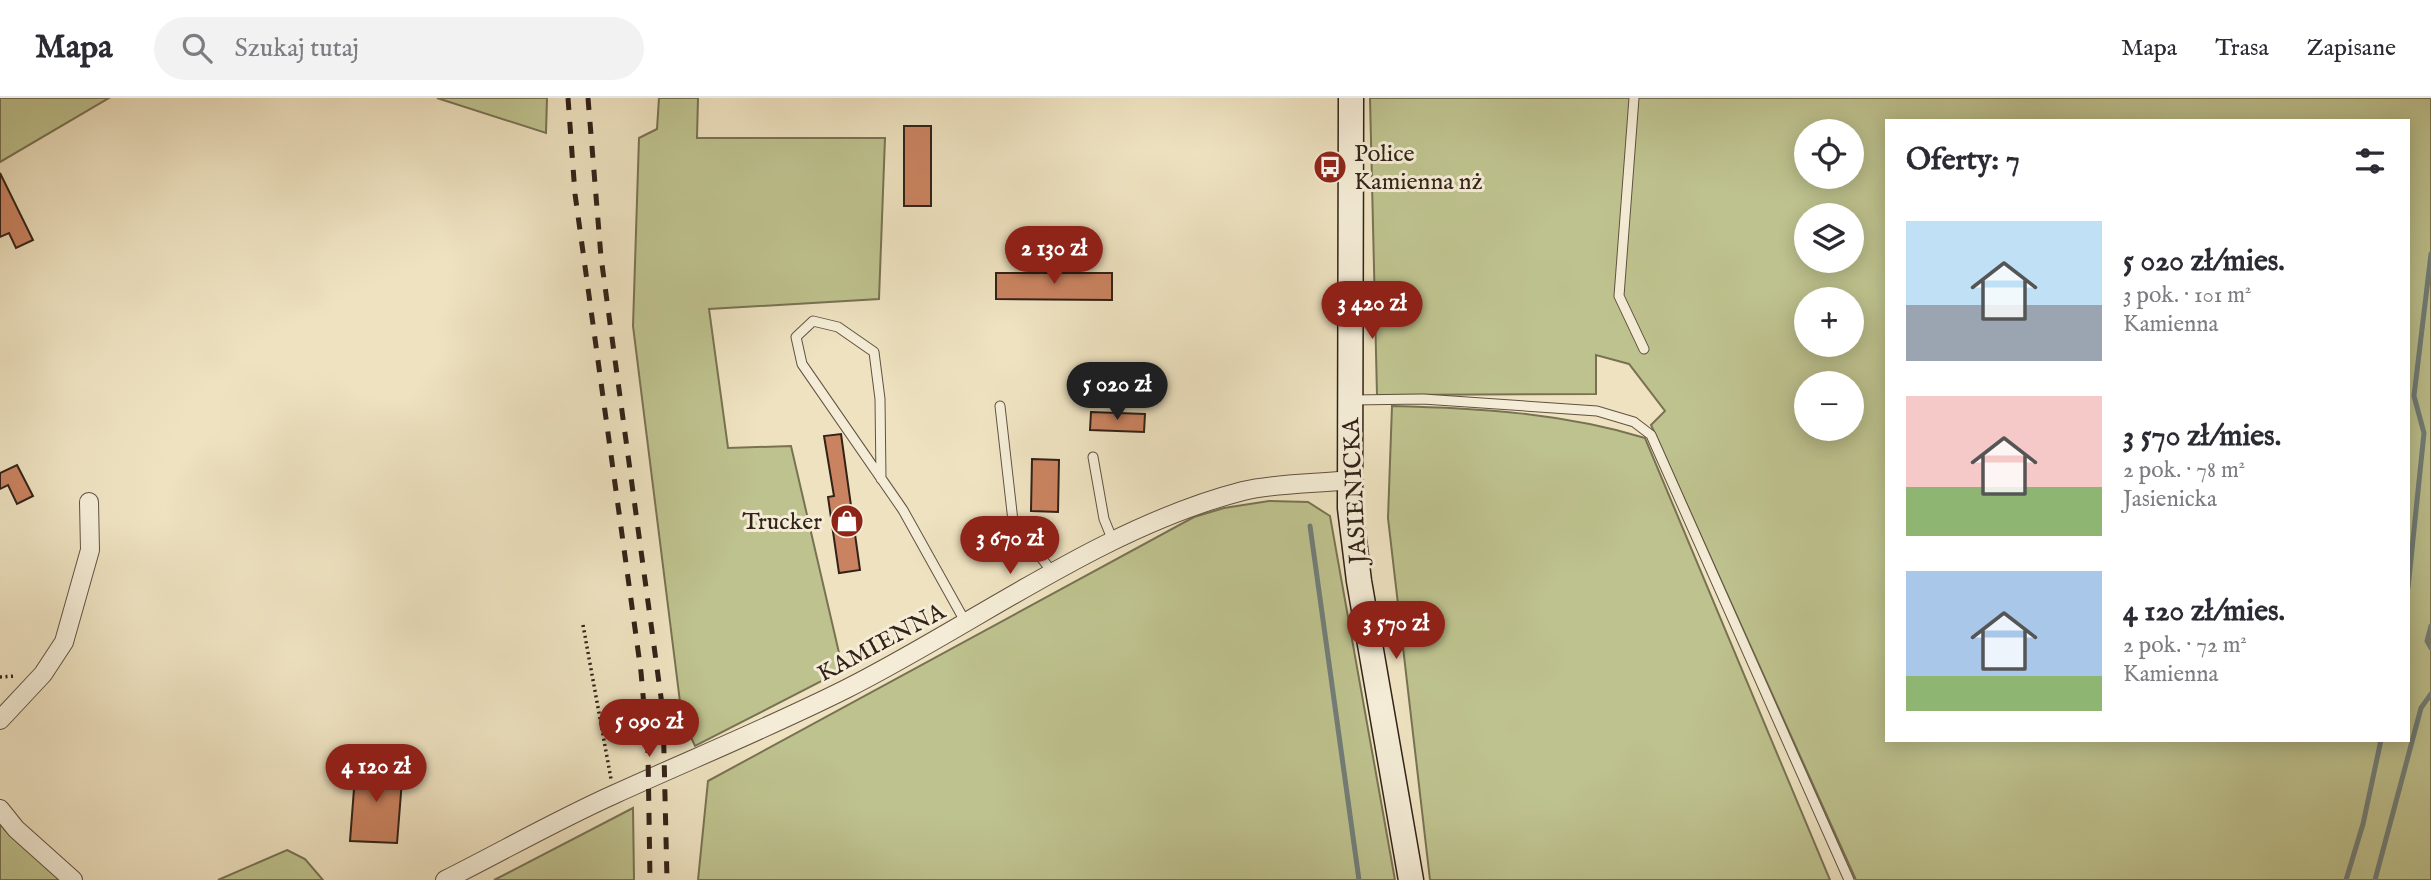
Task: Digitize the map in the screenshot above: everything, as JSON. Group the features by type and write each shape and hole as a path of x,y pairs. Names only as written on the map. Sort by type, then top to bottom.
{"main road":[{"name":"JASIENICKA","path":"1351,98 1349,480 1359,581 1411,880"}],"street":[{"name":"KAMIENNA","path":"444,880 614,794 699,759 846,689 1113,541 1203,503 1247,490 1349,480"},
{"path":"0,720 43,674 64,642 90,550 89,502"},
{"path":"0,809 16,829 73,880"}],"lane":[{"path":"1634,98 1619,296 1644,349"},
{"path":"881,479 880,399 874,352 838,327 813,321 796,337 802,364 881,479 903,510 967,624"},
{"path":"1350,401 1423,399 1597,411 1634,422 1651,435 1849,880"},
{"path":"1000,406 1013,521 1053,573"},
{"path":"1093,457 1104,519 1113,541"}],"path":[{"path":"583,625 614,794"}],"green space":[{"path":"0,98 109,98 0,162"},
{"path":"437,98 547,98 546,133"},
{"path":"659,98 698,98 697,138 885,138 879,299 709,309 728,448 791,446 843,670 695,746 682,718 633,326 639,138 657,129"},
{"path":"1370,98 2431,98 2431,880 1856,880 1651,425 1665,411 1629,364 1596,355 1596,394 1377,395"},
{"path":"1392,406 1520,413 1583,423 1645,438 1830,880 1430,880 1388,518"},
{"path":"1269,501 1308,502 1330,516 1395,880 698,880 708,781 1194,517 1224,508"},
{"path":"633,808 634,880 494,880 498,878"},
{"path":"0,823 5,830 61,880 0,880"},
{"path":"287,850 305,859 323,880 218,880"}],"building":[{"path":"904,126 931,126 931,206 904,206"},
{"path":"0,173 33,240 16,248 9,233 0,237"},
{"path":"996,273 1112,273 1112,300 996,299"},
{"path":"1091,412 1145,414 1144,432 1090,430"},
{"path":"841,434 860,570 839,573 828,497 834,496 824,436"},
{"path":"1032,459 1059,460 1058,512 1031,511"},
{"path":"17,465 33,496 17,504 8,485 0,489 0,473"},
{"path":"356,763 403,768 397,843 350,841"}],"waterway":[{"path":"2410,569 2424,433 2414,396 2431,254"},
{"path":"1310,526 1359,880"},
{"path":"2431,626 2427,641 2431,648"},
{"path":"2375,880 2421,708 2431,694"},
{"path":"2346,880 2363,824 2381,742"}],"railway":[{"path":"568,98 575,194 641,672 648,752 650,880"},
{"path":"588,98 601,257 663,712 667,880"}],"place":[{"name":"Police Kamienna nż","path":"1330,167"},
{"name":"Trucker","path":"847,521"}]}
